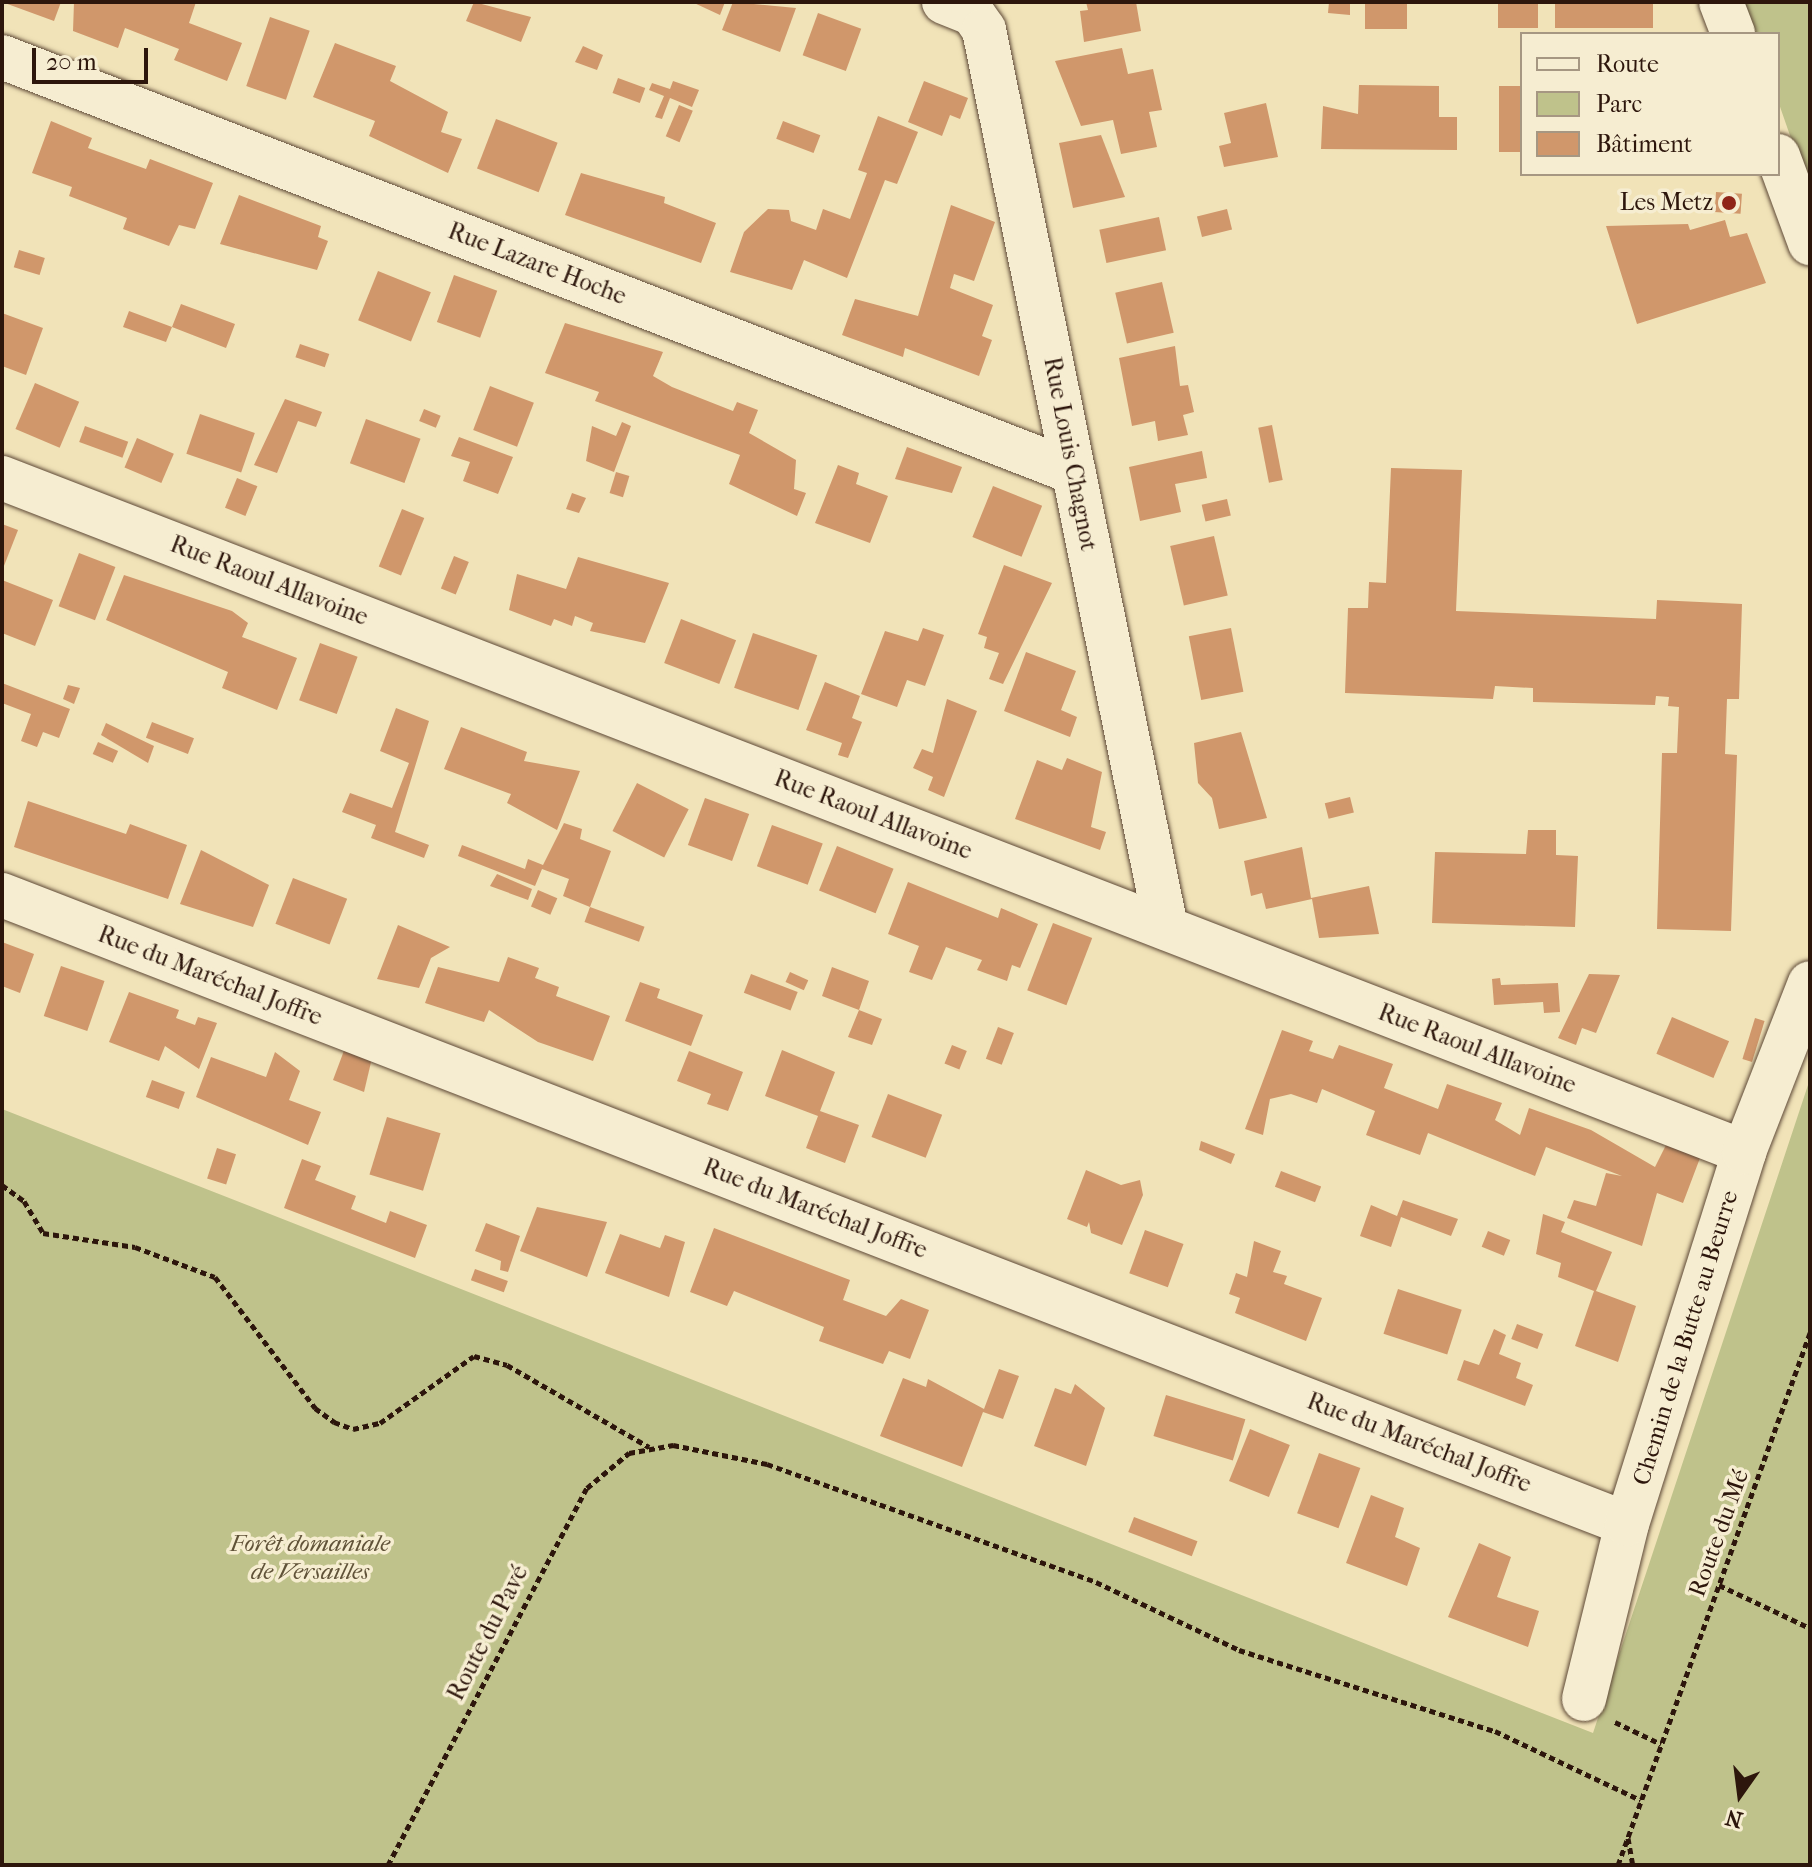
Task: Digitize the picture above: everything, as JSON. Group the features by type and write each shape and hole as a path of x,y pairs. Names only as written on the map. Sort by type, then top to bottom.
{"street":[{"name":"Rue Louis Chagnot","path":"944,2 973,14 984,30 1166,928"},
{"path":"1721,2 1732,32"},
{"name":"Rue Lazare Hoche","path":"2,57 1073,472"},
{"path":"1780,161 1810,243"},
{"name":"Rue Raoul Allavoine","path":"2,478 1744,1152"},
{"name":"Rue du Maréchal Joffre","path":"2,895 1627,1524"},
{"name":"Chemin de la Butte au Beurre","path":"1584,1699 1627,1524 1744,1152 1810,983"}],"path":[{"path":"2,1185 24,1201 43,1233 127,1245 215,1277 315,1408 334,1422 353,1429 380,1423 474,1356 507,1365 650,1447 699,1446 767,1464 1096,1582 1239,1650 1495,1731 1640,1800"},
{"name":"Route du Mé","path":"1618,1865 1810,1333"},
{"name":"Route du Pavé","path":"388,1865 587,1488 608,1466 650,1447"},
{"path":"1719,1585 1810,1628"},
{"path":"1584,1699 1661,1744"},
{"path":"1628,1838 1633,1865"}],"green space":[{"path":"1743,2 1810,2 1810,193 1780,107 1780,32 1754,32"},
{"name":"Forêt domaniale de Versailles","path":"1810,1079 1810,1865 2,1865 2,1109 1593,1733"}],"building":[{"path":"2,2 61,2 54,21"},
{"path":"74,2 196,2 189,23 242,43 227,81 174,60 179,49 125,28 118,48 73,31"},
{"path":"474,2 531,17 521,42 466,21"},
{"path":"692,2 725,2 720,15"},
{"path":"733,2 796,8 780,52 722,30"},
{"path":"1086,2 1136,2 1141,31 1084,42 1080,11 1088,10"},
{"path":"1329,2 1350,2 1350,15 1328,13"},
{"path":"1365,2 1407,2 1407,29 1365,29"},
{"path":"1498,2 1538,2 1538,28 1498,28"},
{"path":"1555,2 1653,2 1653,28 1555,28"},
{"path":"818,13 861,29 846,71 803,55"},
{"path":"270,17 310,31 286,100 246,86"},
{"path":"335,43 396,66 390,81 448,112 441,132 462,139 448,173 369,136 375,121 313,97"},
{"path":"583,46 603,55 597,70 575,62"},
{"path":"1122,48 1128,74 1153,69 1162,110 1149,112 1157,147 1121,154 1113,120 1081,126 1055,61"},
{"path":"618,78 645,88 640,103 613,93"},
{"path":"673,81 699,90 692,107 670,98 662,119 655,117 664,96 649,90 652,83 670,89"},
{"path":"924,81 968,98 960,119 950,115 942,136 908,122"},
{"path":"1359,85 1439,86 1439,117 1457,117 1457,150 1321,149 1323,106 1358,114"},
{"path":"1499,86 1520,86 1520,152 1499,152"},
{"path":"1266,103 1278,157 1224,167 1219,146 1231,143 1224,113"},
{"path":"679,105 693,111 680,142 666,136"},
{"path":"878,116 918,132 897,184 885,180 847,278 804,260 792,290 730,272 744,232 768,209 789,210 791,221 816,230 823,209 850,219 867,173 858,170"},
{"path":"496,119 558,143 539,192 477,168"},
{"path":"51,121 92,138 88,148 146,169 150,159 213,183 195,229 179,225 169,246 123,229 127,218 69,196 72,187 32,173"},
{"path":"783,121 820,135 814,153 776,139"},
{"path":"1101,135 1125,197 1073,208 1059,143"},
{"path":"581,173 665,197 664,203 716,223 701,263 565,215"},
{"name":"Les Metz","path":"1716,192 1742,194 1741,214 1715,212"},
{"path":"239,195 321,226 318,237 328,241 317,270 220,244"},
{"path":"951,205 995,222 974,281 954,274 950,288 993,305 982,336 992,340 979,376 905,348 903,357 842,335 855,299 918,316"},
{"path":"1227,209 1232,229 1202,237 1197,216"},
{"path":"1159,217 1166,250 1106,263 1099,230"},
{"path":"1725,220 1730,237 1747,233 1766,283 1637,324 1606,226 1688,224 1690,230"},
{"path":"19,250 45,258 40,275 14,267"},
{"path":"378,271 431,292 411,341 358,320"},
{"path":"454,275 497,291 480,338 437,322"},
{"path":"1162,282 1174,333 1127,343 1115,293"},
{"path":"181,304 235,324 226,348 172,327"},
{"path":"129,311 172,327 166,342 123,327"},
{"path":"2,313 43,328 26,375 2,366"},
{"path":"565,323 663,352 653,376 672,387 733,411 737,402 758,410 749,433 796,460 794,489 806,493 797,516 729,484 740,455 595,401 599,392 545,373"},
{"path":"300,344 329,354 325,367 295,357"},
{"path":"1175,346 1180,386 1188,385 1194,412 1183,415 1188,435 1158,441 1155,421 1132,426 1119,358"},
{"path":"35,383 79,402 60,448 15,429"},
{"path":"490,386 534,403 517,447 473,430"},
{"path":"285,399 322,412 316,427 298,421 277,473 254,465"},
{"path":"424,409 441,416 436,428 419,421"},
{"path":"200,414 255,433 241,473 186,454"},
{"path":"366,419 421,439 404,483 350,463"},
{"path":"622,422 631,426 614,472 586,461 592,426 616,436"},
{"path":"1272,425 1283,480 1269,483 1258,428"},
{"path":"85,426 128,442 122,458 79,442"},
{"path":"459,437 513,457 498,494 463,481 470,462 451,456"},
{"path":"137,438 174,454 161,483 124,467"},
{"path":"907,447 962,467 952,493 895,479"},
{"path":"1202,451 1207,478 1175,484 1181,512 1140,521 1129,467"},
{"path":"838,465 859,473 856,484 888,496 870,543 815,523"},
{"path":"1391,468 1462,470 1456,611 1656,619 1657,600 1742,604 1739,699 1727,699 1725,754 1737,755 1731,931 1657,929 1662,753 1677,753 1679,707 1668,706 1669,697 1656,696 1655,705 1533,702 1533,688 1495,686 1493,699 1345,693 1348,608 1368,608 1369,582 1386,583"},
{"path":"616,472 629,476 623,497 610,493"},
{"path":"237,478 257,486 245,516 225,508"},
{"path":"993,486 1042,506 1022,557 972,537"},
{"path":"572,493 586,498 579,513 566,509"},
{"path":"1227,499 1231,516 1205,521 1202,505"},
{"path":"402,509 424,518 401,575 379,566"},
{"path":"2,524 18,530 2,571"},
{"path":"1214,536 1228,595 1184,606 1170,546"},
{"path":"79,553 115,567 95,620 59,606"},
{"path":"454,556 469,562 456,594 441,588"},
{"path":"578,557 669,583 645,643 590,631 593,623 575,616 572,626 554,619 551,626 509,610 517,574 566,589"},
{"path":"1004,565 1052,583 1003,684 989,679 999,653 984,648 987,637 978,634"},
{"path":"124,575 232,611 248,623 242,637 297,658 277,710 222,688 228,672 106,620"},
{"path":"2,580 53,600 35,646 2,633"},
{"path":"681,619 736,640 719,684 664,663"},
{"path":"923,628 944,635 925,686 907,680 897,707 861,694 885,631 918,641"},
{"path":"1231,628 1243,692 1201,700 1189,636"},
{"path":"753,633 817,655 798,710 734,688"},
{"path":"320,643 358,657 337,714 299,700"},
{"path":"1026,652 1076,671 1061,710 1077,717 1070,737 1004,711"},
{"path":"825,682 860,696 852,718 862,722 848,758 838,755 842,743 806,730"},
{"path":"2,683 70,709 59,738 43,732 37,747 21,741 31,714 2,703"},
{"path":"68,685 80,688 74,704 63,699"},
{"path":"947,699 977,711 944,797 928,790 933,777 913,768 922,749 933,753"},
{"path":"396,708 429,721 395,832 429,845 424,858 371,838 376,825 342,812 350,793 392,808 409,763 380,751"},
{"path":"152,722 194,738 188,754 146,738"},
{"path":"106,723 154,746 148,763 101,735"},
{"path":"461,727 527,752 524,761 580,771 557,830 507,803 511,794 444,769"},
{"path":"1241,732 1267,818 1219,829 1212,798 1198,783 1194,743"},
{"path":"98,742 118,751 113,763 93,754"},
{"path":"1067,758 1102,772 1091,827 1106,832 1100,850 1015,819 1037,760 1062,770"},
{"path":"637,783 689,809 664,857 612,831"},
{"path":"1350,797 1354,813 1329,819 1325,803"},
{"path":"705,798 749,814 732,861 688,845"},
{"path":"28,801 126,834 130,824 187,845 168,899 14,847"},
{"path":"564,823 582,829 580,839 611,851 590,907 563,896 569,879 542,869 535,886 458,856 462,845 525,869 528,859 543,865"},
{"path":"772,825 823,843 808,885 757,866"},
{"path":"1528,830 1556,830 1556,855 1578,856 1575,927 1432,923 1435,852 1526,854"},
{"path":"837,846 894,869 876,913 819,891"},
{"path":"1302,847 1311,898 1369,886 1379,934 1319,938 1312,899 1266,909 1262,893 1251,896 1244,861"},
{"path":"201,850 269,885 253,927 180,904"},
{"path":"497,874 532,889 528,900 490,886"},
{"path":"293,878 347,899 330,945 275,924"},
{"path":"908,882 998,918 1001,908 1038,924 1020,968 1012,965 1007,981 977,970 982,960 946,947 932,980 909,972 919,946 888,934"},
{"path":"538,890 557,898 550,915 531,907"},
{"path":"590,907 645,927 639,942 585,922"},
{"path":"1053,923 1092,938 1066,1005 1027,990"},
{"path":"398,925 450,947 431,958 419,988 377,979"},
{"path":"2,942 34,954 20,993 2,986"},
{"path":"508,957 539,968 535,978 559,987 556,996 610,1016 593,1061 538,1042 489,1010 484,1022 425,1003 438,967 499,982"},
{"path":"61,966 104,981 87,1031 44,1016"},
{"path":"832,967 869,981 859,1010 822,996"},
{"path":"790,972 808,980 804,990 786,982"},
{"path":"751,974 798,992 791,1011 744,993"},
{"path":"1589,974 1620,975 1596,1033 1582,1028 1576,1045 1558,1038"},
{"path":"1500,978 1501,985 1558,983 1560,1012 1544,1013 1543,1002 1494,1005 1492,979"},
{"path":"640,982 660,989 657,998 703,1015 691,1046 625,1021"},
{"path":"129,992 179,1010 176,1018 195,1025 198,1017 217,1023 199,1069 165,1046 159,1061 109,1042"},
{"path":"859,1010 882,1019 872,1045 848,1037"},
{"path":"1672,1017 1729,1041 1713,1078 1656,1054"},
{"path":"1755,1018 1765,1021 1752,1062 1742,1059"},
{"path":"998,1027 1014,1033 1002,1065 986,1059"},
{"path":"1282,1030 1313,1041 1309,1051 1333,1059 1339,1045 1393,1064 1384,1088 1438,1109 1447,1084 1502,1103 1495,1120 1520,1135 1529,1108 1591,1130 1655,1167 1666,1145 1700,1158 1683,1203 1657,1193 1642,1246 1567,1218 1574,1200 1596,1206 1606,1173 1622,1176 1546,1147 1535,1176 1428,1133 1420,1155 1366,1135 1375,1111 1322,1089 1317,1103 1291,1094 1270,1099 1263,1135 1245,1129"},
{"path":"952,1045 967,1051 959,1070 945,1064"},
{"path":"345,1048 372,1058 364,1092 333,1080"},
{"path":"782,1050 835,1072 820,1111 859,1125 845,1163 806,1148 818,1116 765,1096"},
{"path":"689,1051 743,1072 728,1111 707,1104 711,1094 677,1081"},
{"path":"275,1052 300,1071 289,1100 321,1112 308,1145 196,1097 211,1057 266,1077"},
{"path":"152,1080 185,1092 179,1109 146,1097"},
{"path":"888,1094 942,1115 926,1158 872,1137"},
{"path":"387,1117 441,1133 423,1191 369,1174"},
{"path":"1201,1141 1235,1154 1231,1164 1199,1150"},
{"path":"217,1148 236,1154 226,1185 207,1178"},
{"path":"302,1159 321,1166 315,1180 356,1196 351,1209 386,1223 390,1211 427,1225 415,1258 284,1208"},
{"path":"1086,1170 1121,1185 1140,1180 1143,1195 1122,1245 1091,1233 1089,1222 1087,1227 1067,1219"},
{"path":"1281,1171 1321,1186 1315,1202 1275,1187"},
{"path":"1403,1200 1458,1219 1451,1236 1401,1217 1391,1247 1360,1236 1371,1205 1397,1216"},
{"path":"537,1207 607,1222 587,1277 520,1251"},
{"path":"1543,1214 1565,1222 1561,1232 1612,1252 1596,1291 1636,1306 1618,1362 1575,1346 1594,1291 1558,1277 1561,1263 1536,1254"},
{"path":"486,1223 520,1236 508,1272 500,1270 501,1261 475,1251"},
{"path":"714,1228 850,1280 843,1300 886,1316 901,1299 929,1310 910,1359 889,1351 883,1364 819,1341 824,1327 734,1291 727,1306 690,1292"},
{"path":"1145,1230 1184,1244 1168,1287 1129,1273"},
{"path":"1488,1231 1510,1240 1504,1256 1482,1247"},
{"path":"620,1234 660,1248 665,1235 685,1242 669,1297 605,1273"},
{"path":"1254,1241 1281,1251 1273,1272 1287,1276 1284,1284 1322,1298 1306,1341 1235,1313 1240,1298 1229,1294 1236,1273 1247,1277"},
{"path":"475,1269 508,1281 504,1292 471,1280"},
{"path":"1398,1289 1462,1310 1447,1354 1383,1334"},
{"path":"1517,1324 1543,1334 1537,1349 1511,1339"},
{"path":"1494,1329 1506,1335 1499,1354 1521,1363 1516,1378 1533,1385 1525,1406 1457,1380 1464,1360 1479,1365"},
{"path":"999,1369 1019,1376 1003,1419 983,1412 962,1467 880,1436 903,1378 926,1387 928,1379 984,1409"},
{"path":"1075,1384 1105,1408 1086,1466 1034,1446 1055,1388 1071,1394"},
{"path":"1166,1395 1245,1419 1233,1460 1153,1436"},
{"path":"1250,1429 1290,1445 1269,1497 1229,1481"},
{"path":"1319,1453 1360,1468 1338,1528 1297,1513"},
{"path":"1371,1495 1404,1508 1395,1537 1420,1548 1407,1586 1346,1563"},
{"path":"1134,1517 1197,1541 1192,1556 1128,1532"},
{"path":"1479,1543 1511,1557 1497,1597 1539,1611 1528,1647 1448,1617"}],"place":[{"name":"Les Metz","path":"1729,203"}]}
